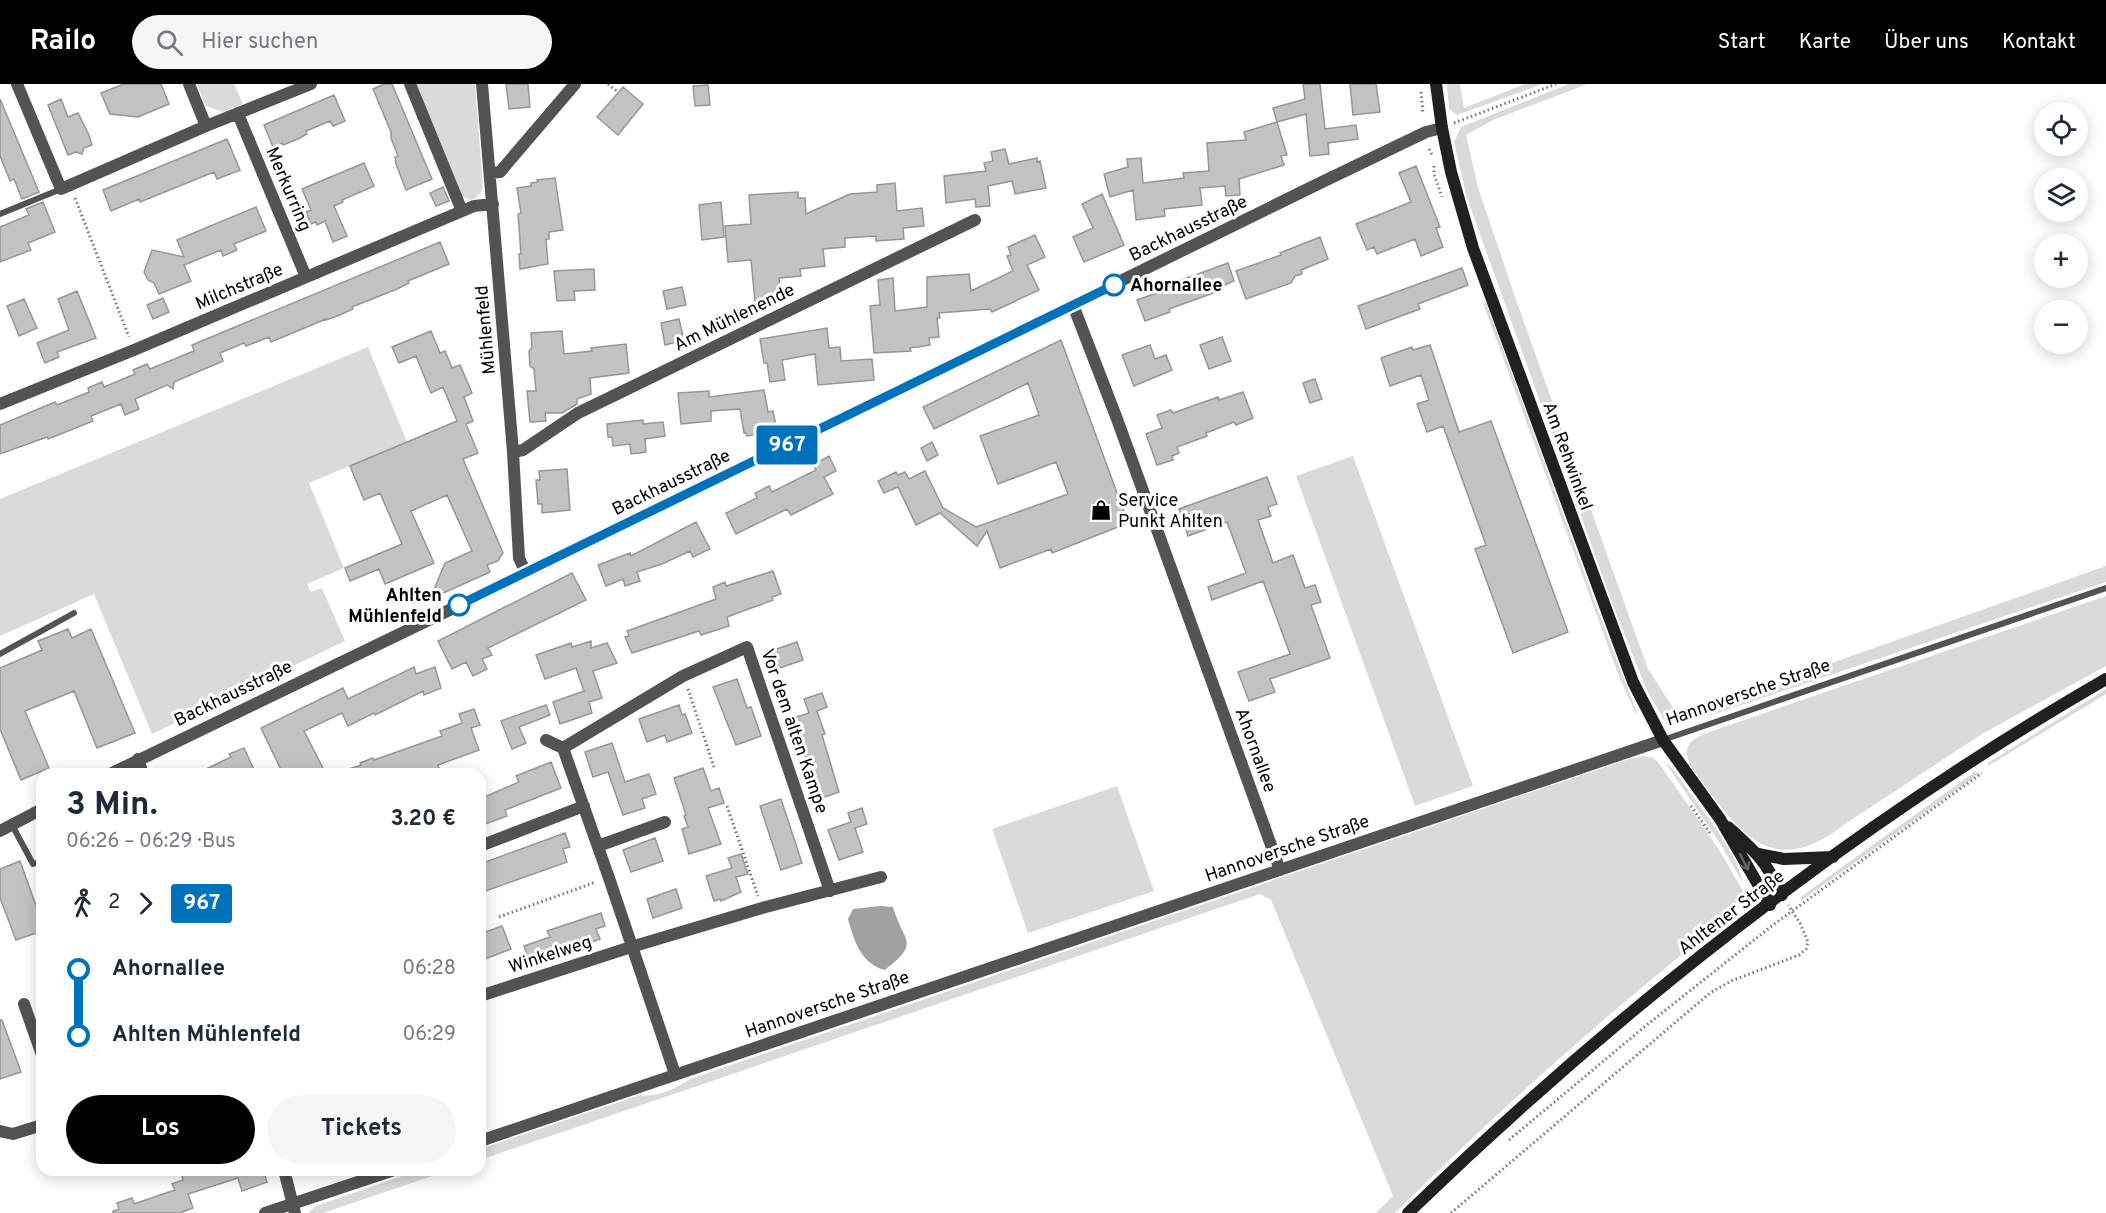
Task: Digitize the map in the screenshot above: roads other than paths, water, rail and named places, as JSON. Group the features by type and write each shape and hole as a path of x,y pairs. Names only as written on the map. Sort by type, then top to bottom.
{"street":[{"path":"17,84 65,187 311,84"},
{"path":"189,84 207,126"},
{"path":"410,84 462,211"},
{"name":"Mühlenfeld","path":"482,84 513,452 519,558 526,573"},
{"path":"490,173 500,171 575,84"},
{"name":"Am Rehwinkel","path":"1436,84 1451,172 1473,248 1633,682 1663,740 1690,781 1720,819 1770,905"},
{"name":"Merkurring","path":"238,114 306,277"},
{"name":"Backhausstraße","path":"121,768 526,573 1426,132 1442,128"},
{"name":"Milchstraße","path":"0,404 134,350 474,206 493,204"},
{"name":"Am Mühlenende","path":"513,452 523,450 578,413 975,220"},
{"name":"Ahornallee","path":"1073,305 1117,419 1280,870"},
{"name":"Vor dem alten Kampe","path":"562,747 683,676 747,647 830,891"},
{"name":"Ahltener Straße","path":"1408,1213 1471,1153 1598,1040 1700,957 1920,794 2106,679"},
{"path":"546,740 562,747 675,1074"},
{"name":"Hannoversche Straße","path":"486,1139 1663,740"},
{"path":"138,759 141,768"},
{"path":"486,844 584,806"},
{"path":"0,831 36,812"},
{"name":"Am Rehwinkel","path":"1720,819 1758,854 1768,867 1782,895"},
{"path":"598,846 664,822"},
{"path":"1758,854 1784,859 1834,857"},
{"path":"631,947 762,908 881,877"},
{"name":"Winkelweg","path":"486,994 631,947"},
{"path":"24,1004 36,1038"},
{"path":"0,1131 13,1134 36,1127"},
{"path":"286,1176 294,1208"},
{"path":"265,1213 294,1208 378,1176"}],"lane":[{"path":"0,214 65,187"},
{"name":"Hannoversche Straße","path":"1663,740 2106,588"},
{"path":"0,654 74,613"},
{"path":"12,825 33,864 36,863"}],"place":[{"name":"Ahornallee","path":"1114,285"},
{"name":"Service Punkt Ahlten","path":"1101,510"},
{"name":"Ahlten Mühlenfeld","path":"459,605"}]}
